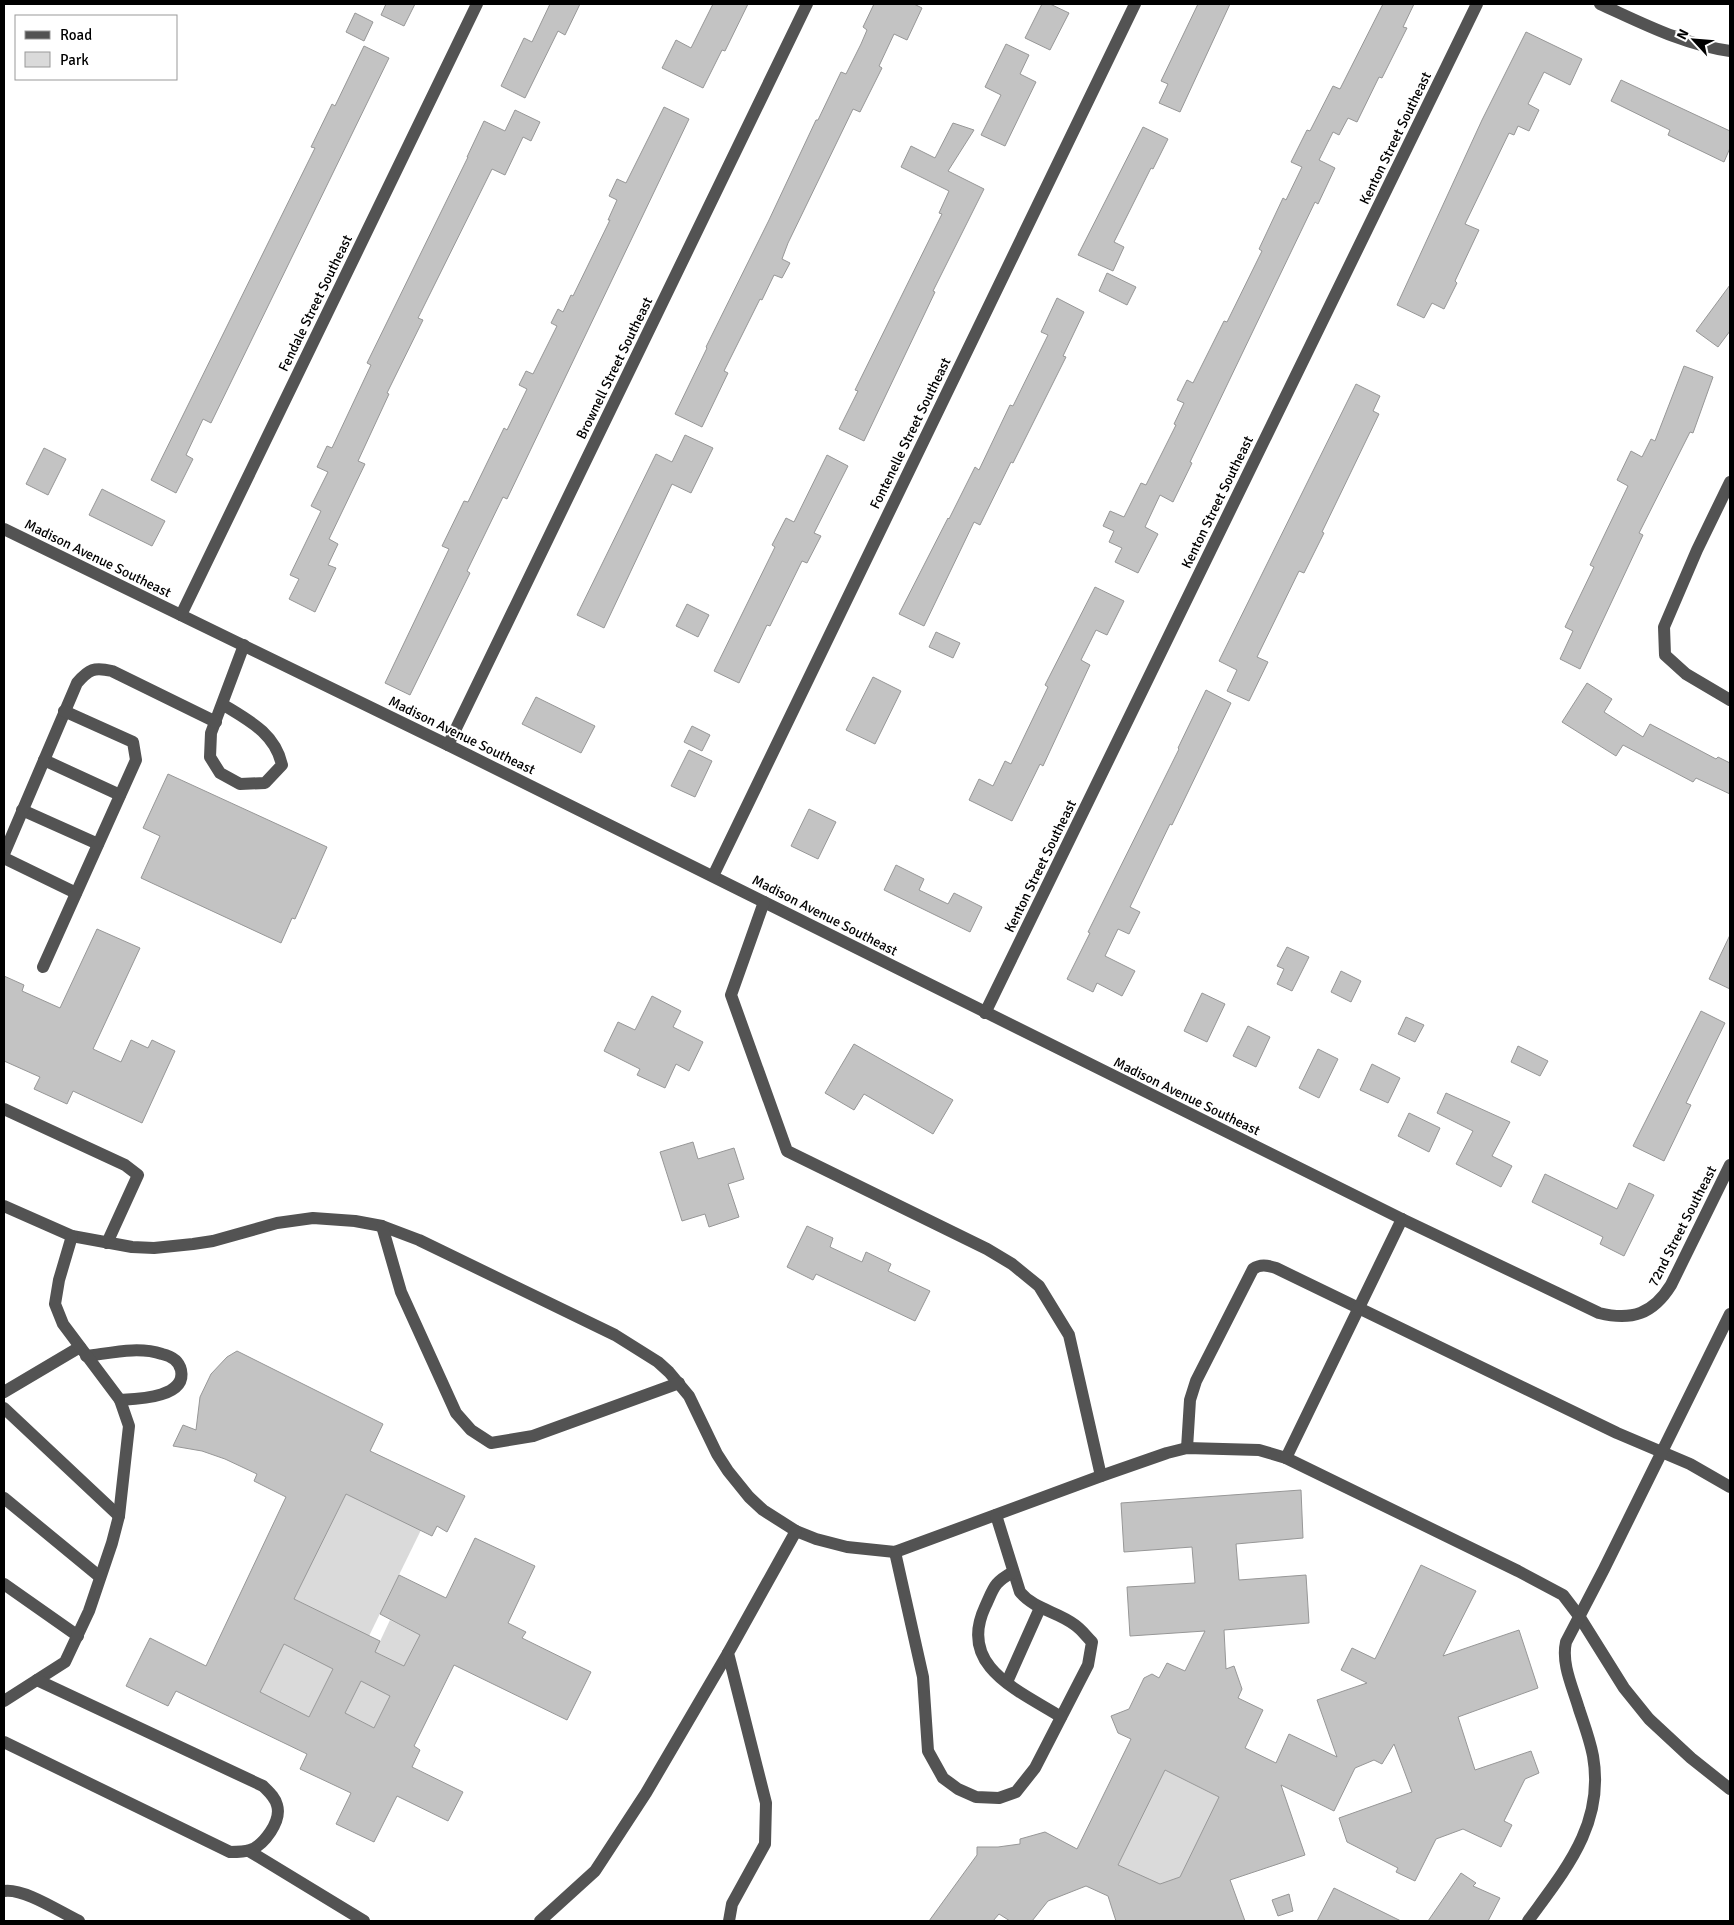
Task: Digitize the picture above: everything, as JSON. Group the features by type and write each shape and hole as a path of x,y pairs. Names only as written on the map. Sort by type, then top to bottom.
{"street":[{"name":"Fendale Street Southeast","path":"181,615 477,4"},
{"name":"Brownell Street Southeast","path":"448,745 808,4"},
{"name":"Fontenelle Street Southeast","path":"713,876 1135,4"},
{"name":"Kenton Street Southeast","path":"985,1012 1477,4"},
{"path":"1600,4 1675,37 1706,48 1730,51"},
{"path":"1730,482 1696,550 1664,626 1665,654 1686,674 1730,700"},
{"name":"Madison Avenue Southeast","path":"4,529 448,745 1582,1306 1612,1316 1635,1315"},
{"path":"222,704 253,723 269,737 279,752 282,764 265,783 240,784 220,773 210,757 211,733 244,645"},
{"path":"76,893 4,856 76,683 84,674 97,668 112,671 216,722"},
{"path":"43,967 136,760 133,742 64,711"},
{"path":"44,760 120,795"},
{"path":"22,810 98,844"},
{"path":"764,902 731,995 787,1151 986,1249 1012,1264 1039,1286 1069,1335 1101,1476"},
{"path":"4,1109 125,1165 138,1175 107,1243"},
{"name":"72nd Street Southeast","path":"1635,1315 1654,1306 1667,1291 1730,1166"},
{"path":"4,1206 72,1236 107,1243 154,1248 213,1241 277,1223 313,1218 355,1221 382,1226 419,1240 628,1342 658,1362 679,1383 688,1396 717,1454 738,1484 763,1510 796,1531 816,1539 848,1547 895,1552 1101,1476 1187,1448 1272,1452 1556,1590 1568,1600 1624,1688 1649,1719 1691,1758 1729,1785"},
{"path":"1286,1458 1402,1218"},
{"path":"382,1226 401,1292 456,1413 471,1430 491,1443 534,1436 679,1383"},
{"path":"4,1701 65,1662 78,1636 100,1577 119,1516 130,1426 120,1400 63,1324 55,1304 72,1236"},
{"path":"1187,1448 1190,1400 1196,1380 1253,1269 1264,1265 1276,1268 1617,1433 1705,1472 1730,1486"},
{"path":"1528,1921 1584,1838 1593,1808 1595,1783 1592,1751 1564,1658 1566,1642 1730,1314"},
{"path":"4,1392 83,1352 142,1350 163,1354 177,1360 182,1372 179,1383 172,1389 154,1397 120,1400"},
{"path":"4,1408 119,1516"},
{"path":"4,1498 100,1577"},
{"path":"895,1552 924,1677 928,1751 943,1778 958,1790 976,1797 999,1798 1016,1792 1034,1768 1088,1665 1092,1642 1076,1625 1040,1608 1027,1600 1020,1592 1012,1572 996,1515"},
{"path":"540,1921 595,1871 646,1793 728,1653 796,1531"},
{"path":"1012,1572 998,1581 979,1620 977,1636 982,1656 993,1673 1061,1717"},
{"path":"4,1584 78,1636"},
{"path":"1007,1682 1040,1608"},
{"path":"728,1653 766,1803 765,1844 732,1904 729,1921"},
{"path":"4,1742 230,1852 249,1850 265,1841 274,1826 278,1808 274,1796 263,1786 37,1680"},
{"path":"249,1850 364,1921"},
{"path":"4,1891 9,1890 29,1897 79,1921"}],"green space":[{"path":"346,1494 421,1530 369,1636 294,1599"},
{"path":"390,1620 420,1635 404,1666 375,1652"},
{"path":"284,1644 333,1669 309,1717 260,1692"},
{"path":"361,1681 390,1696 374,1728 345,1713"},
{"path":"1165,1770 1219,1797 1180,1877 1167,1882 1165,1887 1118,1865"}],"building":[{"path":"386,4 415,4 404,26 381,15"},
{"path":"550,4 580,4 565,35 558,31 525,98 501,86 524,38 532,42"},
{"path":"713,4 748,4 725,51 722,50 703,88 662,68 676,40 691,48"},
{"path":"874,4 914,4 922,8 907,40 894,34 879,66 882,68 860,112 853,109 788,243 782,259 790,263 782,278 774,275 762,300 760,299 724,371 728,373 702,427 675,414 816,120 818,120 841,72 846,74 861,44 867,30 863,27"},
{"path":"1042,4 1050,4 1069,13 1050,50 1025,38"},
{"path":"1198,4 1230,4 1180,112 1159,103 1168,84 1161,81"},
{"path":"1383,4 1414,4 1403,27 1407,28 1382,78 1379,77 1357,122 1348,118 1339,135 1333,132 1319,160 1335,168 1318,204 1315,202 1190,462 1192,463 1173,502 1160,495 1145,527 1158,534 1138,573 1115,562 1122,548 1109,542 1114,531 1103,526 1110,511 1124,517 1141,483 1146,485 1176,425 1174,424 1184,403 1177,400 1187,380 1193,383 1224,321 1227,322 1262,251 1259,249 1283,198 1286,200 1302,167 1291,162 1307,130 1310,131 1333,86 1340,89"},
{"path":"355,13 373,22 364,41 346,32"},
{"path":"1526,32 1582,59 1570,85 1544,72 1528,104 1539,110 1529,131 1518,126 1514,135 1509,133 1465,224 1479,230 1455,281 1457,283 1444,309 1432,303 1424,318 1397,305 1482,120"},
{"path":"1006,44 1029,55 1020,74 1036,82 1005,146 981,135 1001,95 985,87"},
{"path":"364,46 389,58 211,423 203,419 186,455 193,459 176,493 151,480 315,148 311,147 332,104 335,106"},
{"path":"1621,80 1730,131 1730,148 1724,162 1668,135 1670,130 1611,101"},
{"path":"664,107 689,119 507,499 503,497 467,571 470,573 410,695 385,683 449,549 442,546 464,501 468,502 504,428 507,430 527,389 519,385 526,371 533,374 557,326 551,323 558,309 563,312 571,295 573,296 610,220 608,220 617,200 609,196 617,179 626,183"},
{"path":"515,110 540,122 531,141 523,137 505,175 492,169 418,318 423,320 387,393 389,394 358,461 365,464 329,539 338,544 328,565 336,568 315,612 289,599 299,579 290,575 321,511 311,506 328,472 317,467 327,446 332,448 371,365 367,363 484,121 505,131"},
{"path":"953,123 974,130 948,171 984,189 933,291 935,292 864,441 839,429 858,391 855,390 942,214 939,213 949,191 901,167 911,146 935,158"},
{"path":"1143,127 1168,139 1153,169 1151,168 1114,242 1124,247 1113,271 1078,255"},
{"path":"1107,273 1136,287 1127,305 1099,291"},
{"path":"1730,285 1730,331 1718,347 1696,331"},
{"path":"1057,298 1084,312 1063,356 1066,357 980,525 974,522 924,626 899,614 975,467 979,470 1010,405 1013,406 1048,335 1041,332"},
{"path":"1684,366 1713,377 1693,433 1690,432 1639,533 1643,535 1580,669 1560,659 1573,631 1565,627 1594,567 1590,565 1628,486 1617,480 1631,451 1642,457 1651,439 1655,441"},
{"path":"1356,384 1380,396 1373,411 1379,414 1304,573 1299,571 1257,657 1268,662 1249,701 1227,691 1237,670 1219,661"},
{"path":"685,435 713,448 691,493 672,484 604,628 577,615 656,454 672,462"},
{"path":"44,448 66,459 48,495 26,484"},
{"path":"827,455 848,466 814,533 821,536 807,563 802,561 770,626 767,625 739,683 714,671 775,547 772,545 786,518 794,522"},
{"path":"102,489 165,521 152,546 89,515"},
{"path":"1095,587 1124,601 1107,635 1096,630 1081,660 1090,665 1043,766 1040,764 1012,821 969,800 979,779 993,786 1005,761 1011,764 1048,687 1045,685"},
{"path":"687,604 709,615 698,637 676,626"},
{"path":"936,632 960,643 953,658 929,647"},
{"path":"873,677 901,691 875,744 846,730"},
{"path":"1587,683 1612,699 1604,712 1643,737 1650,724 1716,759 1718,757 1730,763 1730,794 1696,778 1693,782 1623,745 1616,756 1562,722"},
{"path":"1206,690 1231,703 1130,907 1140,912 1129,934 1118,929 1105,956 1135,971 1122,996 1097,983 1093,992 1067,979"},
{"path":"536,697 595,726 581,753 522,724"},
{"path":"692,726 710,735 702,751 684,742"},
{"path":"689,750 712,761 695,797 671,786"},
{"path":"168,774 327,847 295,919 292,918 281,943 141,878 160,836 143,828"},
{"path":"809,809 836,822 818,859 791,846"},
{"path":"896,865 924,879 919,890 948,904 954,893 982,907 970,932 884,890"},
{"path":"97,929 140,948 93,1049 121,1062 131,1040 148,1048 152,1040 175,1051 142,1123 73,1091 67,1104 34,1089 40,1077 4,1061 4,976 24,985 22,991 60,1008"},
{"path":"1730,935 1730,989 1709,979"},
{"path":"1287,947 1309,957 1292,991 1277,984 1284,969 1277,966"},
{"path":"1341,971 1361,981 1351,1002 1331,992"},
{"path":"1202,993 1225,1004 1207,1042 1184,1031"},
{"path":"652,996 681,1011 673,1027 703,1042 689,1071 676,1064 665,1088 637,1075 640,1069 604,1051 618,1022 635,1030"},
{"path":"1701,1011 1725,1023 1686,1103 1691,1105 1664,1161 1633,1146"},
{"path":"1406,1017 1424,1025 1415,1042 1398,1034"},
{"path":"1248,1026 1270,1037 1256,1067 1233,1056"},
{"path":"854,1044 953,1100 933,1134 864,1094 854,1110 825,1093"},
{"path":"1518,1046 1548,1061 1540,1076 1511,1062"},
{"path":"1318,1049 1338,1059 1319,1098 1299,1088"},
{"path":"1372,1064 1400,1078 1388,1103 1360,1090"},
{"path":"1446,1093 1510,1122 1492,1156 1512,1166 1501,1187 1456,1164 1473,1131 1437,1113"},
{"path":"1409,1113 1440,1128 1429,1152 1398,1136"},
{"path":"693,1142 698,1159 734,1148 744,1179 728,1184 739,1217 709,1227 705,1214 682,1221 660,1152"},
{"path":"1545,1174 1617,1209 1629,1183 1654,1195 1624,1256 1600,1244 1603,1237 1532,1202"},
{"path":"807,1226 833,1238 830,1247 862,1262 866,1252 891,1264 888,1271 930,1291 915,1321 816,1274 813,1280 787,1267"},
{"path":"237,1351 383,1424 370,1451 465,1496 447,1532 437,1526 432,1536 346,1494 294,1599 380,1641 375,1652 404,1666 420,1635 380,1614 399,1575 446,1598 475,1538 535,1566 508,1623 526,1632 522,1638 591,1672 567,1720 454,1665 414,1746 420,1750 412,1767 463,1792 448,1821 397,1796 374,1842 336,1824 351,1793 300,1769 307,1754 176,1691 168,1706 126,1686 150,1638 206,1666 286,1497 254,1481 257,1474 225,1459 202,1451 173,1446 183,1425 196,1430 200,1397 211,1374 227,1357","holes":["284,1644 333,1669 309,1717 260,1692","361,1681 390,1696 374,1728 345,1713"]},
{"path":"1301,1490 1303,1538 1236,1544 1239,1580 1306,1575 1309,1623 1224,1630 1226,1669 1234,1666 1242,1689 1238,1698 1263,1710 1245,1748 1276,1763 1289,1734 1337,1757 1317,1700 1367,1683 1341,1670 1352,1648 1375,1659 1421,1565 1476,1591 1443,1656 1519,1630 1538,1688 1458,1717 1475,1770 1531,1751 1539,1773 1525,1779 1504,1821 1512,1825 1501,1847 1463,1829 1436,1839 1415,1881 1396,1872 1398,1868 1347,1842 1339,1818 1412,1792 1394,1744 1382,1764 1374,1760 1355,1768 1334,1811 1281,1785 1305,1855 1230,1880 1245,1921 1116,1921 1108,1896 1086,1886 1048,1901 1032,1921 1010,1921 999,1914 993,1921 929,1921 977,1855 977,1847 1020,1844 1020,1839 1045,1832 1077,1849 1131,1739 1118,1733 1111,1716 1129,1709 1144,1678 1152,1674 1159,1678 1167,1663 1185,1671 1205,1631 1130,1636 1127,1587 1195,1583 1192,1547 1124,1552 1121,1503","holes":["1165,1770 1219,1797 1180,1877 1160,1884 1118,1865"]},
{"path":"1461,1873 1476,1883 1473,1886 1500,1898 1488,1921 1428,1921"},
{"path":"1334,1888 1401,1921 1317,1921"},
{"path":"1289,1894 1293,1911 1278,1916 1272,1900"}]}
